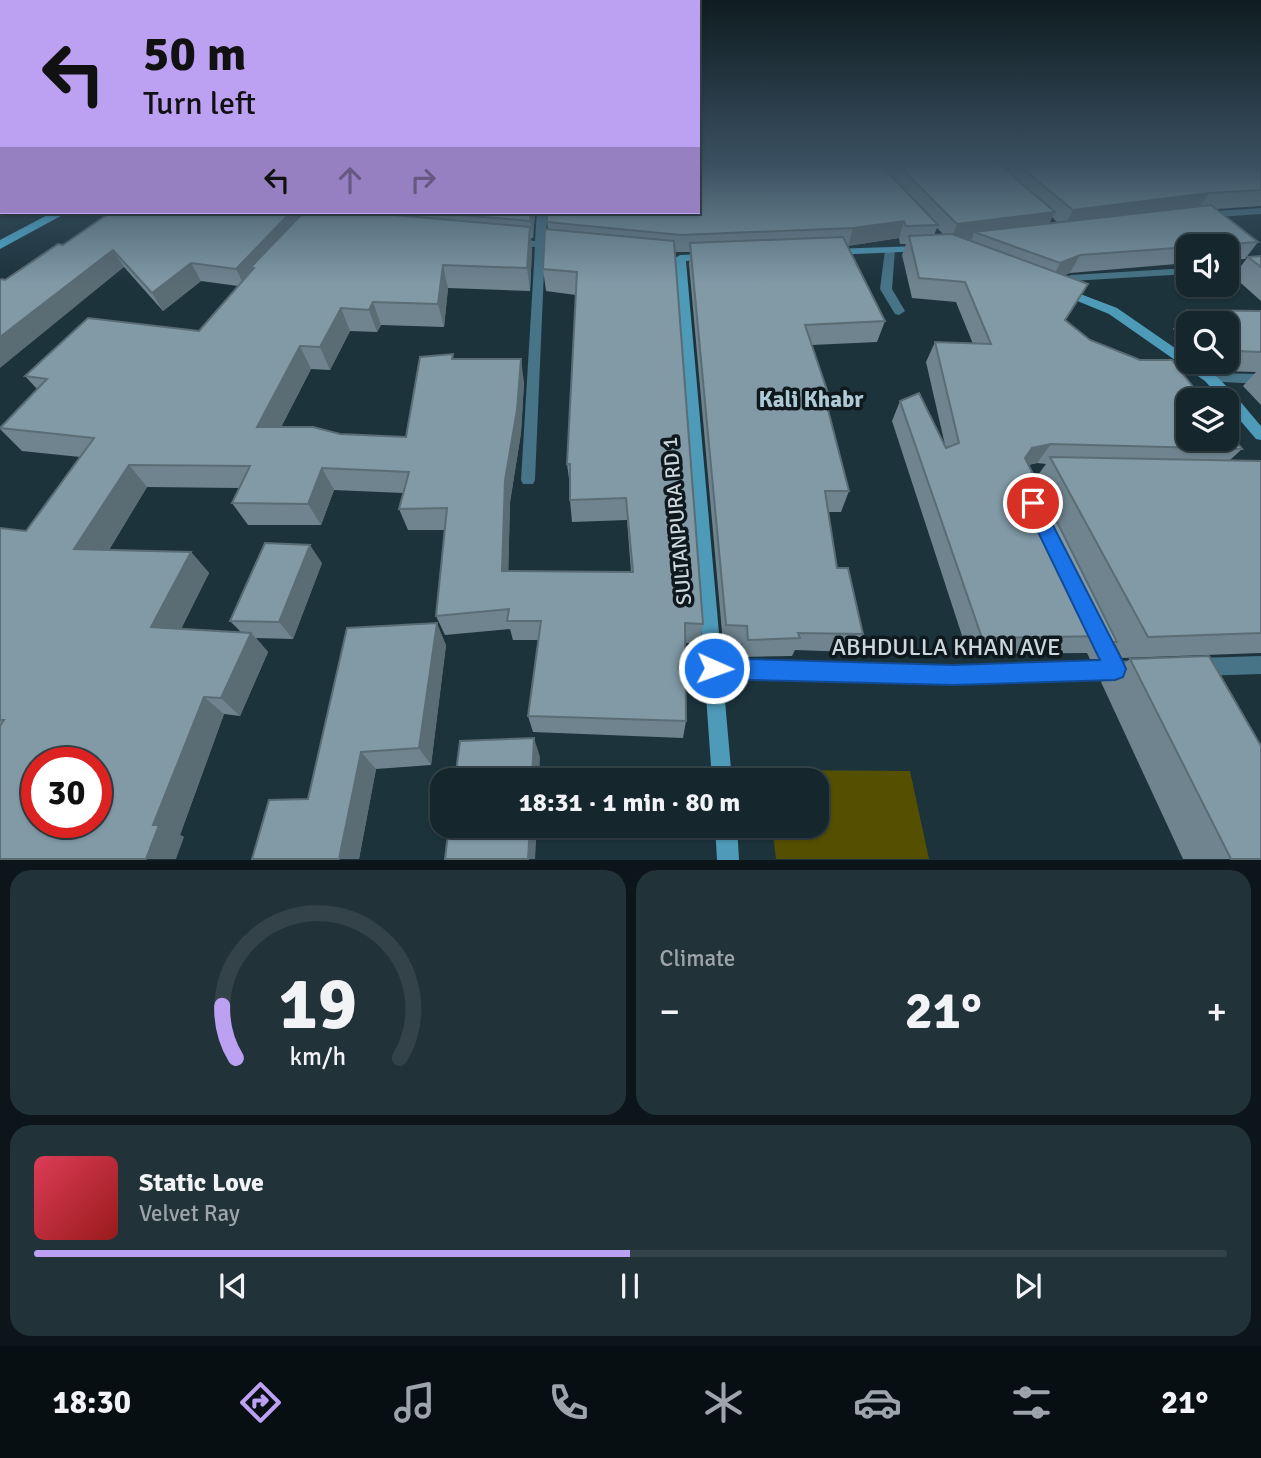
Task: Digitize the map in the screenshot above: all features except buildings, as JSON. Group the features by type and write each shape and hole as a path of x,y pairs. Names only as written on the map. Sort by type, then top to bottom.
{"main road":[{"path":"0,245 58,214"}],"street":[{"path":"1198,216 1261,211"},
{"path":"528,480 538,244 542,214"},
{"path":"497,240 577,248"},
{"path":"825,252 935,249"},
{"path":"890,250 887,289 899,311"},
{"name":"SULTANPURA RD 1","path":"719,256 674,257 721,768"},
{"path":"1239,269 1261,268"},
{"path":"1049,286 1070,278 1176,272"},
{"path":"1037,281 1113,311 1210,378 1261,435"},
{"path":"1210,378 1261,379"},
{"path":"1092,622 1115,669"},
{"path":"1182,667 1261,665"},
{"name":"ABHDULLA KHAN AVE","path":"714,668 953,675 1155,668"},
{"path":"727,838 728,859"}],"shaded area":[{"path":"829,770 910,771 929,859 776,859 773,838 829,838"}],"district":[{"name":"Kali Khabr","path":"811,399"}],"route":[{"path":"714,668 953,675 1115,669 1033,503"}]}
